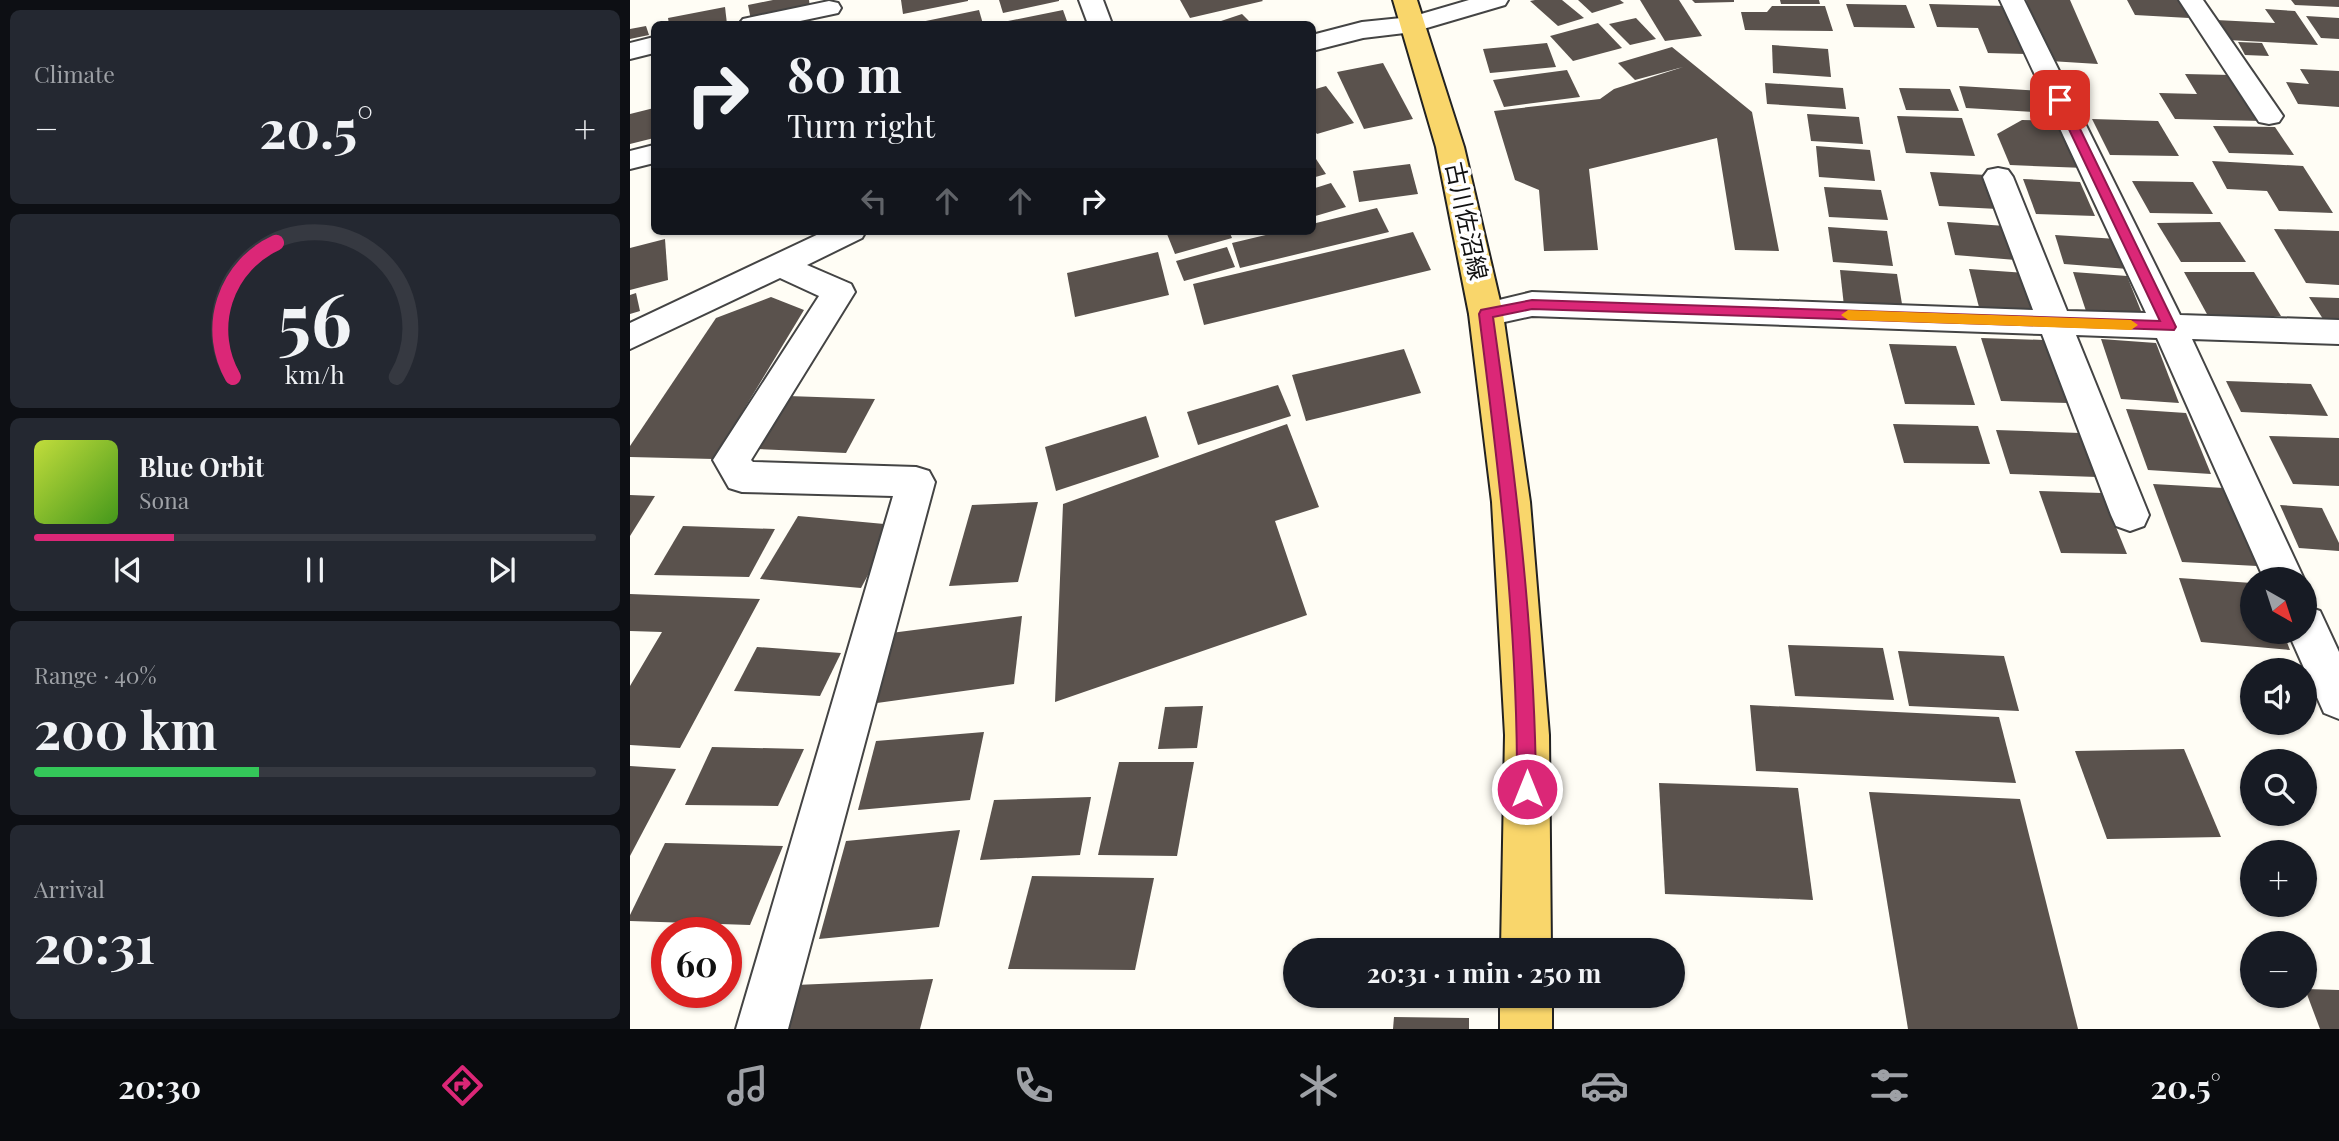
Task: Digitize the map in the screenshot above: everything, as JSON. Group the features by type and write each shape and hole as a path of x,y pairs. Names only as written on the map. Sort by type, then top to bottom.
{"main road":[{"name":"古川佐沼線","path":"1409,12 1450,147 1486,314 1511,502 1527,735 1526,938"},
{"path":"1526,1008 1526,1029"}],"street":[{"path":"1091,0 1099,21"},
{"path":"1316,42 1362,30 1409,12 1496,0"},
{"path":"2012,0 2169,327 2279,567"},
{"path":"2191,0 2269,116"},
{"path":"770,21 829,11"},
{"path":"630,51 651,46"},
{"path":"630,160 651,156"},
{"path":"1998,177 2130,515"},
{"path":"630,337 843,235"},
{"path":"762,1029 916,482 742,477 732,460 839,292 779,265"},
{"path":"1486,314 1532,304 2339,332"},
{"path":"2314,644 2337,692"}],"building":[{"path":"773,0 809,0 810,7 751,20 748,5"},
{"path":"901,0 968,0 968,1 903,14"},
{"path":"999,0 1059,0 1059,1 1003,13"},
{"path":"1180,0 1262,0 1263,1 1190,18"},
{"path":"1562,0 1584,18 1558,26 1530,1"},
{"path":"1578,0 1620,0 1624,3 1592,13"},
{"path":"1640,0 1679,0 1702,36 1665,41"},
{"path":"1692,0 1734,0 1734,2 1695,3"},
{"path":"1780,0 1819,0 1820,4 1781,4"},
{"path":"2026,0 2070,0 2098,64 2050,61"},
{"path":"2127,0 2178,0 2189,18 2135,15"},
{"path":"2291,0 2339,0 2339,7 2295,5"},
{"path":"1846,4 1906,5 1915,28 1854,27"},
{"path":"1929,4 2005,6 2026,54 1988,53 1978,28 1937,27"},
{"path":"1772,6 1825,6 1833,31 1745,30 1741,12 1767,12"},
{"path":"725,7 727,21 668,21 668,18"},
{"path":"2265,9 2295,11 2318,45 2228,40 2216,20 2275,23"},
{"path":"979,10 982,21 926,21"},
{"path":"1063,10 1067,21 1008,21"},
{"path":"1242,14 1249,21 1221,21"},
{"path":"2306,16 2339,18 2339,39 2321,38"},
{"path":"1636,18 1656,39 1630,45 1609,24"},
{"path":"1598,23 1622,48 1573,61 1550,36"},
{"path":"646,26 649,35 630,39 630,29"},
{"path":"2238,42 2262,43 2269,56 2245,55"},
{"path":"1547,43 1556,67 1490,73 1483,49"},
{"path":"1772,45 1828,49 1831,77 1773,73"},
{"path":"1672,47 1752,112 1779,251 1735,250 1717,138 1589,169 1598,250 1544,251 1539,190 1515,180 1494,111 1600,99 1614,89 1683,67 1635,80 1618,63"},
{"path":"1383,63 1413,119 1364,129 1337,72"},
{"path":"2300,69 2339,71 2339,107 2298,104 2286,82 2309,84"},
{"path":"1567,70 1580,97 1504,107 1493,80"},
{"path":"2185,74 2231,75 2263,121 2175,119 2159,93 2197,94"},
{"path":"1765,83 1843,88 1846,109 1767,104"},
{"path":"1326,86 1354,123 1317,134 1316,89"},
{"path":"1959,86 2043,91 2052,113 1966,108"},
{"path":"1899,88 1950,89 1959,111 1906,110"},
{"path":"651,109 651,139 630,144 630,114"},
{"path":"1807,114 1859,117 1863,144 1811,141"},
{"path":"1897,116 1962,118 1975,156 1906,153"},
{"path":"2092,119 2158,121 2179,156 2110,155"},
{"path":"2022,120 2063,121 2085,168 2010,165 1997,134"},
{"path":"2213,126 2275,127 2294,155 2229,153"},
{"path":"1816,146 1870,150 1875,181 1819,177"},
{"path":"1316,159 1326,174 1316,177"},
{"path":"2212,161 2303,166 2333,213 2279,211 2267,191 2227,189"},
{"path":"1410,164 1418,194 1359,202 1353,171"},
{"path":"1930,172 1987,175 1998,209 1939,206"},
{"path":"2023,179 2080,182 2095,216 2036,214"},
{"path":"2132,181 2193,182 2213,214 2150,213"},
{"path":"1331,183 1346,207 1316,216 1316,188"},
{"path":"1824,187 1881,190 1888,220 1829,217"},
{"path":"1377,208 1389,232 1240,268 1232,243 1265,235 1316,235 1316,223"},
{"path":"1947,222 2006,226 2016,260 1955,255"},
{"path":"2220,222 2246,262 2181,262 2157,223"},
{"path":"1828,227 1887,231 1893,266 1833,262"},
{"path":"2274,229 2339,231 2339,285 2306,283"},
{"path":"1413,232 1431,270 1204,325 1193,284"},
{"path":"1167,235 1231,235 1232,238 1175,254"},
{"path":"2055,235 2117,239 2128,269 2064,264"},
{"path":"665,239 668,280 630,290 630,248"},
{"path":"1227,247 1235,267 1184,281 1176,261"},
{"path":"1158,252 1169,295 1075,317 1067,273"},
{"path":"1969,269 2026,273 2039,314 1980,311"},
{"path":"1840,270 1897,274 1903,310 1844,306"},
{"path":"2073,272 2127,276 2145,321 2088,317"},
{"path":"2184,272 2254,272 2281,316 2208,316"},
{"path":"636,293 640,311 630,314 630,295"},
{"path":"771,297 804,310 714,459 630,457 630,446 716,318"},
{"path":"2309,297 2339,298 2339,319 2323,319"},
{"path":"1981,338 2044,340 2068,403 2001,401"},
{"path":"2101,339 2156,343 2179,403 2121,399"},
{"path":"1889,344 1956,346 1975,405 1905,404"},
{"path":"1404,349 1421,393 1306,421 1292,375"},
{"path":"2226,381 2311,384 2328,416 2241,412"},
{"path":"1278,385 1291,416 1198,445 1187,412"},
{"path":"788,396 875,399 846,453 756,449"},
{"path":"2126,409 2186,413 2211,474 2148,470"},
{"path":"1146,416 1159,457 1056,491 1045,447"},
{"path":"1287,424 1319,507 1275,521 1307,615 1055,702 1063,504"},
{"path":"1893,424 1978,426 1990,464 1904,463"},
{"path":"1996,430 2080,433 2097,477 2010,474"},
{"path":"2269,436 2339,438 2339,486 2293,484"},
{"path":"2153,484 2224,488 2257,566 2182,562"},
{"path":"2039,491 2102,493 2127,554 2061,553"},
{"path":"630,495 655,496 630,536"},
{"path":"1038,502 1018,582 949,586 972,505"},
{"path":"2280,505 2322,508 2339,543 2339,551 2299,548"},
{"path":"798,516 895,525 861,588 760,579"},
{"path":"683,526 775,529 749,577 654,575"},
{"path":"2179,578 2240,582 2240,644 2288,644 2290,650 2201,642"},
{"path":"630,594 760,599 680,748 630,745 630,686 662,632 630,631"},
{"path":"1022,616 1014,684 877,703 891,633"},
{"path":"1788,645 1883,648 1894,700 1795,696"},
{"path":"757,647 841,653 820,696 734,691"},
{"path":"1898,651 2004,656 2019,711 1909,706"},
{"path":"1750,705 1999,717 2016,783 1756,771"},
{"path":"1203,706 1197,748 1158,749 1165,707"},
{"path":"984,732 970,800 858,810 876,741"},
{"path":"712,747 804,749 778,806 685,805"},
{"path":"2184,749 2221,837 2107,839 2075,751"},
{"path":"1119,762 1194,762 1177,856 1098,855"},
{"path":"630,766 676,769 630,856"},
{"path":"1659,783 1798,788 1813,900 1665,894"},
{"path":"1869,792 2020,799 2078,1029 1908,1029"},
{"path":"1091,797 1080,855 980,860 994,800"},
{"path":"960,830 939,927 819,939 846,841"},
{"path":"665,843 783,846 750,925 742,925 742,917 651,917 651,922 630,921 630,915"},
{"path":"1032,876 1154,878 1135,970 1008,969"},
{"path":"933,979 920,1029 782,1029 796,985"},
{"path":"2317,989 2339,990 2339,1029 2320,1029 2312,1008 2317,1008"},
{"path":"1394,1017 1469,1018 1469,1029 1393,1029"}],"slow traffic":[{"path":"1848,315 2131,325"}],"route":[{"path":"1527,789 1527,735 1511,502 1486,314 1532,304 2169,327 2060,100"}]}
